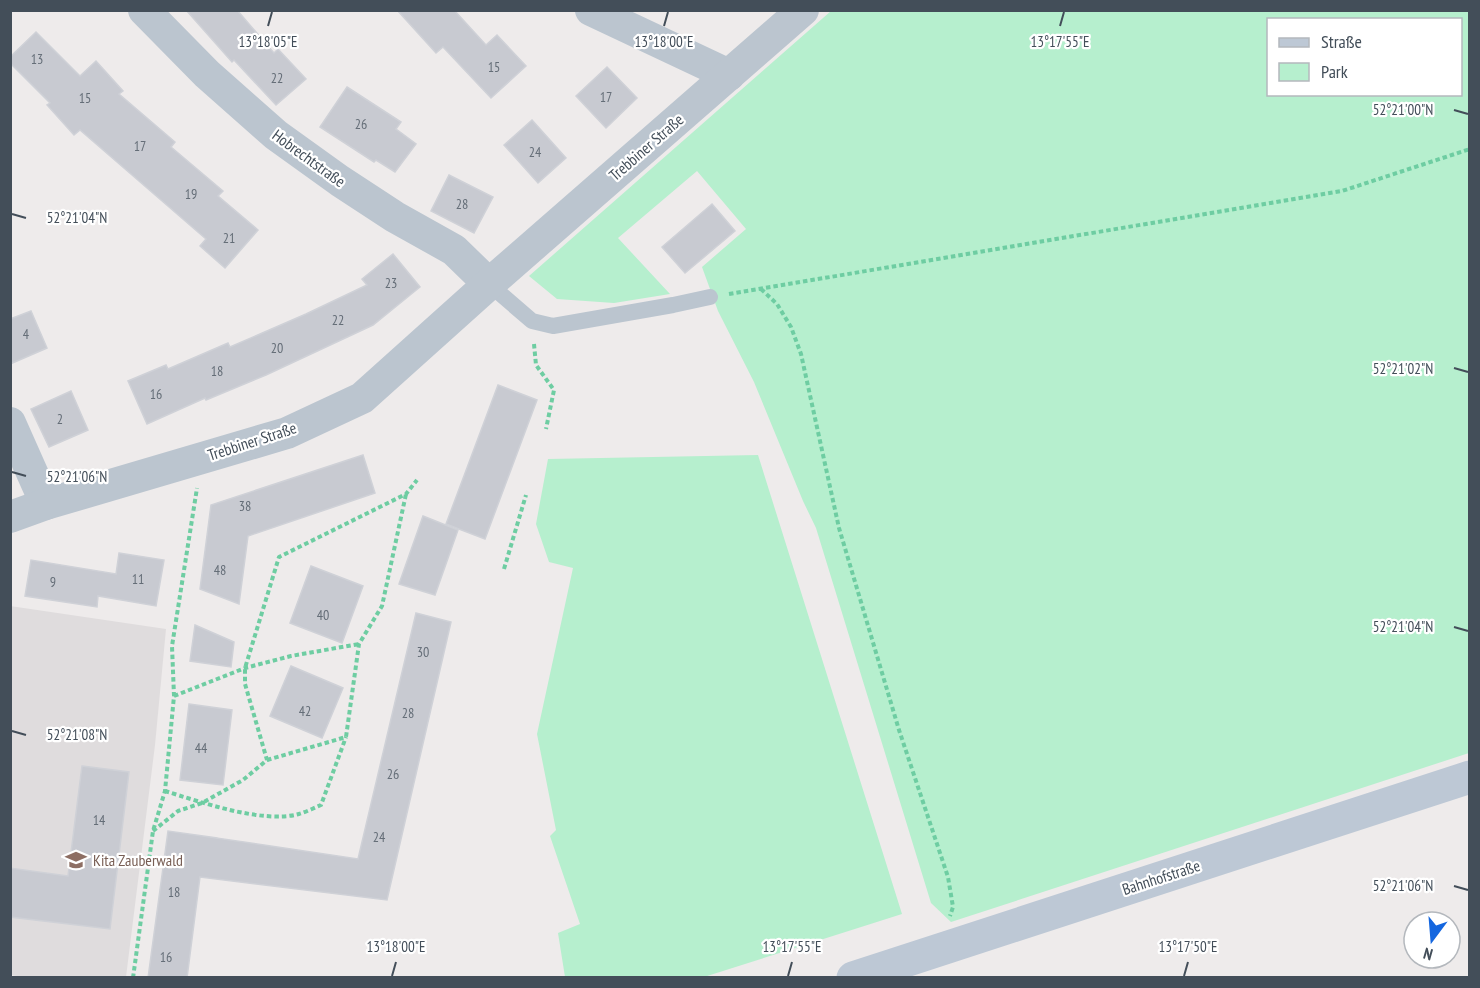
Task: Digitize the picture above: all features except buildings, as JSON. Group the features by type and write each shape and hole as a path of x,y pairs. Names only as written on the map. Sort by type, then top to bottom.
{"main road":[{"name":"Bahnhofstraße","path":"853,978 1470,777"}],"street":[{"name":"Hobrechtstraße","path":"144,10 207,74 276,135 395,217 454,250 489,284"},
{"path":"591,10 729,75"},
{"name":"Trebbiner Straße","path":"10,517 46,504 287,433 362,398 803,10"},
{"path":"10,423 46,504"}],"lane":[{"path":"489,284 532,321 553,326 711,297"}],"path":[{"path":"711,297 1342,191 1470,149"},
{"path":"760,289 777,304 791,327 801,354 840,528 899,730 948,877 953,907 940,949"},
{"path":"532,321 536,365 555,390 546,429"},
{"path":"133,978 153,831 165,791 174,696 172,646 201,458"},
{"path":"267,760 245,684 244,669 279,557 406,494 417,480"},
{"path":"165,791 202,803 264,817 298,814 321,805 346,737 359,644 382,606 406,494"},
{"path":"504,569 526,495"},
{"path":"174,696 244,669 291,656 359,644"},
{"path":"153,831 178,811 202,803 243,780 267,760 346,737"}],"shaded area":[{"name":"Kita Zauberwald","path":"10,606 166,629 155,745 126,977 30,978 11,975"}],"green space":[{"path":"831,11 1469,11 1469,753 951,922 931,903 816,528 754,382 718,311 702,267 746,229 697,171 618,238 670,294 614,303 557,299 529,276"},
{"path":"758,455 902,914 704,977 565,977 558,933 580,924 550,836 556,830 537,734 573,568 549,562 536,524 548,459"}],"place":[{"name":"Kita Zauberwald","path":"76,860"}]}
